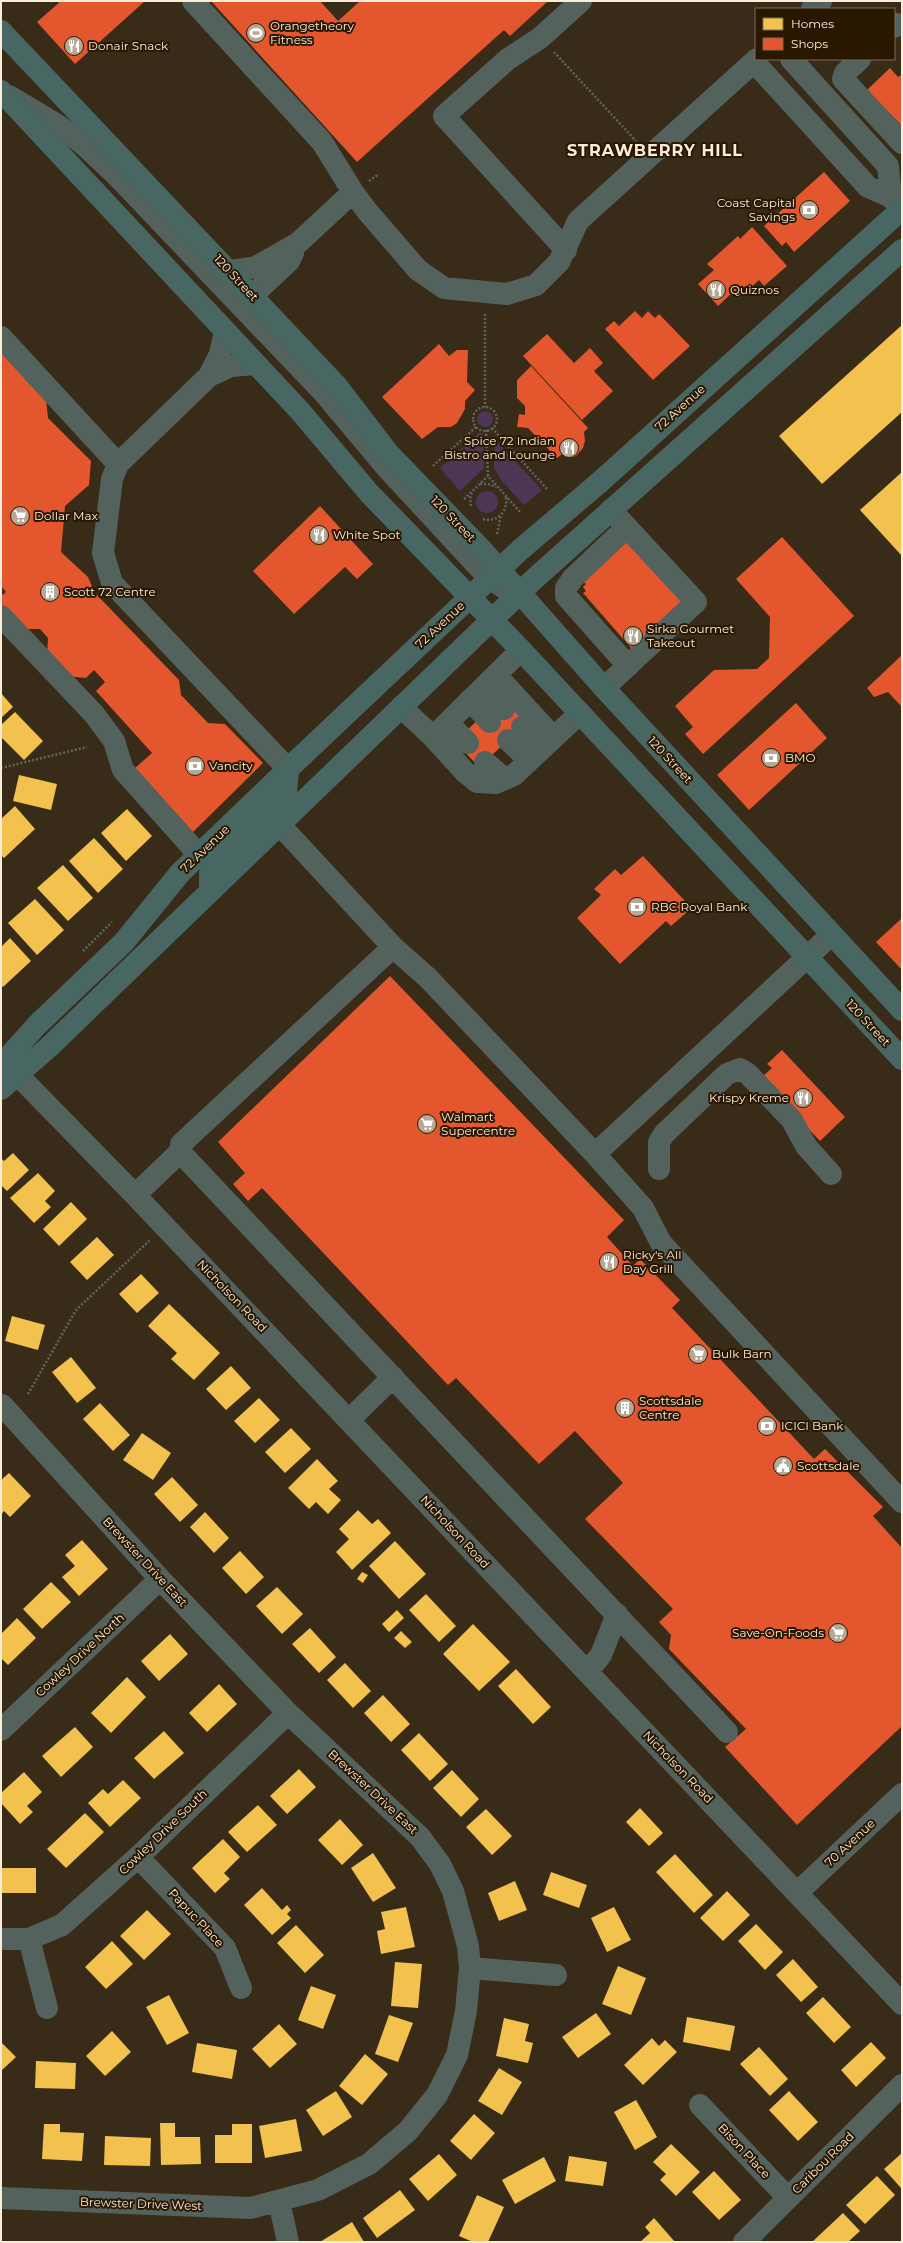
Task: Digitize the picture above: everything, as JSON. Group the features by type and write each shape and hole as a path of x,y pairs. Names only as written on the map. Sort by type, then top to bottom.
{"main road":[{"name":"120 Street","path":"1,31 230,271 336,385 390,454 482,550 494,574 519,594 831,935 902,1010"},
{"name":"120 Street","path":"1,91 300,411 369,494 521,650 902,1059"},
{"name":"72 Avenue","path":"1,1090 8,1067 33,1030 124,942 180,873 198,855 494,574 600,482 899,207"},
{"name":"72 Avenue","path":"8,1067 49,1047 491,620 611,510 902,250"},
{"path":"210,891 210,874 225,853 286,794 288,768"}],"street":[{"path":"194,1 322,142 360,187 367,211 418,270 444,288 507,294 536,285 559,262 566,250 578,221 755,61 868,187 899,207"},
{"path":"566,250 444,116 508,58 540,38 581,1"},
{"path":"813,8 821,1"},
{"path":"792,60 888,166 899,207"},
{"path":"859,60 845,73 843,80 902,143"},
{"path":"1,91 65,130 116,175 324,393 386,467 494,574"},
{"path":"230,271 256,267 298,243 360,187"},
{"path":"252,295 289,260 298,243"},
{"path":"210,376 220,354 225,331"},
{"path":"1,337 118,464"},
{"path":"256,364 231,366 210,376 118,464 112,480 103,553 112,583 288,768"},
{"path":"604,688 696,602 611,510"},
{"path":"627,527 573,578 566,588 566,596 628,666"},
{"path":"1,616 94,714 114,741 123,770 198,855"},
{"path":"440,730 521,650"},
{"path":"483,688 497,715"},
{"path":"483,688 541,748"},
{"path":"401,707 440,730 468,744"},
{"path":"440,730 465,772 477,782 496,783 514,775 580,713"},
{"path":"515,733 541,748"},
{"path":"485,762 505,779"},
{"path":"279,824 393,947 428,978 595,1154 643,1208 661,1243 902,1502"},
{"path":"595,1154 831,935"},
{"path":"135,1195 180,1152 181,1144 393,947"},
{"name":"Nicholson Road","path":"8,1067 135,1195 587,1672 798,1892 902,2004"},
{"path":"659,1169 659,1142 664,1134 727,1074 740,1069 747,1073 792,1120 806,1146 831,1174"},
{"path":"180,1152 727,1732"},
{"path":"349,1420 393,1377"},
{"name":"Brewster Drive East","path":"2,1406 160,1579 288,1713 420,1837 440,1864 453,1891 468,1946 470,1968 466,2011 457,2055 437,2095 408,2131 369,2164 318,2190 279,2201"},
{"name":"Cowley Drive North","path":"1,1730 160,1579"},
{"path":"587,1672 601,1655 617,1614"},
{"name":"Cowley Drive South","path":"1,1939 30,1939 62,1925 138,1857 288,1713"},
{"name":"70 Avenue","path":"798,1892 902,1794"},
{"name":"Papuc Place","path":"138,1857 225,1948 241,1988"},
{"path":"30,1939 47,2008"},
{"path":"470,1968 556,1975"},
{"name":"Caribou Road","path":"744,2242 902,2085"},
{"name":"Bison Place","path":"700,2105 788,2198"},
{"name":"Brewster Drive West","path":"1,2198 251,2208 279,2201"},
{"path":"279,2201 288,2242"}],"path":[{"path":"553,51 639,145"},
{"path":"360,187 379,174"},
{"path":"485,314 485,407"},
{"path":"485,407 495,413 497,421 492,428 481,430 476,427 473,422 474,415 478,409 485,407"},
{"path":"433,466 476,427"},
{"path":"492,428 548,490"},
{"path":"486,430 488,476 521,513"},
{"path":"464,499 488,476"},
{"path":"480,484 492,484 498,488"},
{"path":"471,506 470,498 473,491"},
{"path":"483,519 496,519 501,515 506,508 506,496"},
{"path":"497,534 501,515"},
{"path":"1,768 87,748"},
{"path":"28,1394 76,1310 150,1240"}],"shaded area":[{"path":"485,411 492,416 493,419 488,426 485,427 478,422 477,419 482,412"},
{"path":"479,433 483,433 484,468 460,491 440,468"},
{"path":"495,439 542,490 524,505 502,481 494,468"},
{"path":"487,491 495,494 498,502 495,510 487,513 479,510 476,502 479,494"}],"building: Homes":[{"path":"902,325 902,412 822,484 779,436"},
{"path":"902,472 902,556 860,510"},
{"path":"1,693 13,707 1,718"},
{"path":"15,712 43,741 24,760 1,737 1,725"},
{"path":"19,775 57,784 51,810 13,801"},
{"path":"15,806 35,829 4,858 1,855 1,819"},
{"path":"127,809 152,836 126,861 101,833"},
{"path":"94,838 123,869 98,893 69,861"},
{"path":"63,865 93,898 68,921 37,888"},
{"path":"35,899 64,930 37,955 8,923"},
{"path":"10,938 31,961 3,987 1,984 1,947"},
{"path":"13,1153 29,1170 7,1191 1,1185 1,1158 4,1161"},
{"path":"38,1173 55,1191 45,1201 51,1207 34,1223 10,1198"},
{"path":"71,1202 87,1219 59,1246 43,1229"},
{"path":"97,1237 114,1255 87,1280 70,1262"},
{"path":"141,1274 159,1293 137,1313 119,1294"},
{"path":"169,1304 220,1353 194,1380 171,1359 177,1353 148,1326"},
{"path":"12,1316 45,1325 38,1350 5,1341"},
{"path":"71,1357 96,1388 77,1403 52,1372"},
{"path":"231,1366 251,1388 226,1410 206,1389"},
{"path":"259,1398 280,1420 255,1443 234,1421"},
{"path":"100,1403 130,1435 113,1451 83,1419"},
{"path":"291,1428 311,1449 285,1473 265,1452"},
{"path":"142,1433 171,1453 153,1480 123,1460"},
{"path":"317,1459 338,1481 329,1489 341,1500 328,1514 316,1502 309,1509 288,1488"},
{"path":"9,1473 31,1496 10,1517 4,1511 1,1515 1,1480"},
{"path":"172,1477 198,1505 180,1522 154,1494"},
{"path":"358,1510 372,1524 378,1519 391,1533 352,1570 336,1552 349,1539 339,1529"},
{"path":"205,1512 229,1538 214,1553 190,1527"},
{"path":"82,1540 108,1569 79,1596 62,1577 75,1566 65,1555"},
{"path":"395,1541 426,1574 399,1599 369,1566"},
{"path":"240,1551 264,1577 246,1594 222,1568"},
{"path":"362,1572 368,1575 363,1583 357,1579"},
{"path":"51,1582 71,1602 42,1629 23,1609"},
{"path":"277,1587 303,1614 282,1634 256,1606"},
{"path":"426,1594 456,1626 439,1642 409,1610"},
{"path":"397,1610 404,1618 389,1632 382,1624"},
{"path":"17,1618 36,1638 8,1665 1,1658 1,1634"},
{"path":"473,1624 510,1662 479,1691 443,1654"},
{"path":"310,1628 336,1657 319,1673 292,1644"},
{"path":"401,1631 412,1642 405,1648 394,1638"},
{"path":"170,1634 188,1654 159,1681 141,1661"},
{"path":"345,1663 371,1691 353,1708 327,1680"},
{"path":"516,1669 551,1707 533,1724 498,1686"},
{"path":"127,1677 146,1697 111,1733 91,1713"},
{"path":"219,1684 237,1704 207,1732 189,1713"},
{"path":"383,1695 410,1724 391,1742 364,1713"},
{"path":"75,1727 93,1747 61,1777 42,1756"},
{"path":"164,1731 184,1753 154,1779 134,1758"},
{"path":"419,1733 448,1764 430,1781 401,1750"},
{"path":"299,1769 316,1787 287,1814 270,1796"},
{"path":"452,1770 479,1799 461,1817 433,1788"},
{"path":"24,1772 42,1792 27,1806 33,1812 20,1824 1,1803 1,1793"},
{"path":"123,1780 141,1798 110,1827 88,1803 103,1789 108,1794"},
{"path":"258,1805 277,1825 247,1852 228,1832"},
{"path":"640,1808 663,1833 649,1846 626,1822"},
{"path":"486,1809 512,1836 492,1855 466,1827"},
{"path":"85,1813 104,1832 66,1868 47,1849"},
{"path":"340,1819 363,1845 342,1865 318,1840"},
{"path":"223,1839 240,1857 224,1873 230,1879 215,1893 192,1868"},
{"path":"373,1853 396,1888 373,1902 351,1868"},
{"path":"675,1854 713,1895 694,1913 656,1872"},
{"path":"1,1868 36,1868 36,1893 1,1893"},
{"path":"551,1872 587,1885 579,1908 543,1895"},
{"path":"515,1881 527,1910 499,1921 488,1893"},
{"path":"262,1888 282,1910 287,1905 291,1910 287,1914 291,1918 272,1935 244,1905"},
{"path":"727,1891 750,1915 723,1941 700,1918"},
{"path":"406,1907 415,1947 381,1954 377,1931 385,1929 381,1912"},
{"path":"614,1907 631,1940 607,1952 591,1918"},
{"path":"147,1910 171,1934 144,1960 120,1936"},
{"path":"756,1924 783,1952 765,1970 738,1941"},
{"path":"296,1925 324,1955 305,1973 277,1943"},
{"path":"112,1941 133,1964 106,1989 85,1967"},
{"path":"793,1959 818,1987 801,2002 776,1975"},
{"path":"395,1962 422,1964 418,2008 391,2006"},
{"path":"618,1966 646,1978 631,2015 602,2004"},
{"path":"311,1986 336,1995 323,2029 298,2020"},
{"path":"169,1995 189,2033 167,2045 146,2007"},
{"path":"823,1997 851,2027 834,2043 806,2013"},
{"path":"596,2013 611,2034 578,2058 562,2037"},
{"path":"389,2015 413,2023 398,2062 375,2054"},
{"path":"687,2017 735,2026 730,2051 683,2042"},
{"path":"504,2018 529,2024 525,2041 533,2043 528,2063 496,2056"},
{"path":"279,2024 297,2044 270,2068 252,2049"},
{"path":"112,2031 131,2052 105,2076 86,2056"},
{"path":"652,2038 659,2046 665,2040 677,2052 643,2085 624,2065"},
{"path":"1,2042 16,2057 1,2071"},
{"path":"871,2042 886,2058 856,2087 841,2070"},
{"path":"197,2043 237,2050 232,2079 192,2072"},
{"path":"759,2047 788,2079 770,2096 740,2064"},
{"path":"365,2054 388,2074 362,2105 339,2086"},
{"path":"36,2061 76,2063 75,2089 35,2088"},
{"path":"499,2068 522,2082 502,2115 478,2101"},
{"path":"336,2091 352,2117 323,2136 306,2110"},
{"path":"789,2091 818,2122 798,2141 769,2110"},
{"path":"636,2100 657,2137 635,2150 614,2112"},
{"path":"474,2114 495,2133 471,2160 450,2141"},
{"path":"296,2119 302,2151 265,2158 259,2126"},
{"path":"160,2123 175,2123 175,2137 200,2137 201,2164 161,2165"},
{"path":"44,2124 60,2124 60,2132 84,2133 82,2161 42,2159"},
{"path":"232,2124 252,2124 252,2163 215,2163 215,2135 232,2135"},
{"path":"105,2136 151,2138 150,2166 104,2165"},
{"path":"671,2144 700,2172 676,2196 660,2180 666,2174 653,2162"},
{"path":"902,2153 902,2187 901,2188 884,2169"},
{"path":"439,2154 457,2175 428,2201 409,2179"},
{"path":"569,2156 607,2162 603,2186 565,2181"},
{"path":"544,2157 556,2181 515,2204 502,2180"},
{"path":"714,2171 741,2200 719,2220 692,2192"},
{"path":"877,2176 895,2195 865,2224 846,2205"},
{"path":"400,2190 415,2210 377,2238 363,2218"},
{"path":"477,2195 504,2207 488,2242 473,2242 459,2236"},
{"path":"843,2213 860,2231 848,2242 812,2242"},
{"path":"654,2218 675,2242 640,2242 650,2233 645,2227"},
{"path":"352,2222 364,2242 320,2242"}],"building: Shops":[{"path":"61,1 145,1 75,64 37,22"},
{"path":"211,1 320,1 338,21 360,1 548,1 510,36 504,30 357,162"},
{"path":"890,68 898,77 902,75 902,126 867,90"},
{"path":"824,172 850,201 794,252 786,242 782,246 764,226"},
{"path":"752,227 787,266 764,286 759,280 739,298 733,292 718,306 698,284 714,270 707,264 738,236 740,239"},
{"path":"635,311 642,318 648,311 655,318 659,314 690,346 653,380 605,329 614,321 619,326"},
{"path":"547,334 574,363 590,348 603,363 594,371 613,391 582,420 523,356"},
{"path":"439,344 449,356 457,350 468,350 467,382 475,390 465,401 465,409 457,423 451,427 438,427 422,439 382,397"},
{"name":"Scott 72 Centre","path":"1,352 46,399 48,418 91,461 89,485 65,506 61,552 88,577 95,593 179,680 181,695 208,723 225,724 263,763 193,832 135,768 152,753 96,691 105,682 94,670 86,678 66,676 47,656 48,638 40,629 20,629 1,606 1,596 6,592 1,586"},
{"path":"531,366 588,428 584,432 585,441 583,448 576,456 570,458 562,454 557,458 528,428 517,427 519,414 525,415 525,406 517,398 517,380"},
{"name":"White Spot","path":"320,506 373,564 357,579 345,567 294,614 253,571"},
{"path":"782,537 854,616 703,754 685,734 693,727 675,706 714,670 757,669 769,658 770,617 736,579"},
{"path":"631,538 686,601 632,649 583,593 586,591 583,587 586,584 582,581"},
{"path":"902,655 902,707 888,692 874,697 867,688"},
{"path":"515,699 522,727 479,767 462,749 466,731 479,719"},
{"path":"796,703 827,738 749,810 717,775"},
{"name":"RBC Royal Bank","path":"643,856 685,901 686,913 671,926 666,921 620,964 577,918 601,895 594,889 615,869 621,875"},
{"path":"902,918 902,970 876,942"},
{"name":"Scottsdale Centre","path":"390,976 624,1220 607,1237 633,1266 640,1259 680,1300 672,1308 814,1459 825,1449 883,1507 873,1516 902,1548 902,1726 797,1825 725,1747 746,1729 669,1649 671,1635 659,1622 673,1609 585,1519 623,1483 575,1431 539,1464 456,1378 448,1385 262,1188 248,1201 233,1184 245,1173 218,1142"},
{"name":"Krispy Kreme","path":"782,1050 845,1117 820,1141 761,1078 772,1068 767,1064"}],"place":[{"name":"Orangetheory Fitness","path":"256,33"},
{"name":"Donair Snack","path":"74,46"},
{"name":"Coast Capital Savings","path":"809,210"},
{"name":"Quiznos","path":"716,290"},
{"name":"Spice 72 Indian Bistro and Lounge","path":"569,448"},
{"name":"Dollar Max","path":"20,516"},
{"name":"White Spot","path":"319,535"},
{"name":"Scott 72 Centre","path":"50,592"},
{"name":"Sirka Gourmet Takeout","path":"633,636"},
{"name":"BMO","path":"771,758"},
{"name":"Vancity","path":"195,766"},
{"name":"RBC Royal Bank","path":"637,907"},
{"name":"Krispy Kreme","path":"803,1098"},
{"name":"Walmart Supercentre","path":"427,1124"},
{"name":"Ricky's All Day Grill","path":"609,1262"},
{"name":"Bulk Barn","path":"698,1354"},
{"name":"Scottsdale Centre","path":"625,1408"},
{"name":"ICICI Bank","path":"767,1426"},
{"name":"Scottsdale","path":"783,1466"},
{"name":"Save-On-Foods","path":"838,1633"}],"district":[{"name":"STRAWBERRY HILL","path":"655,150"}]}
